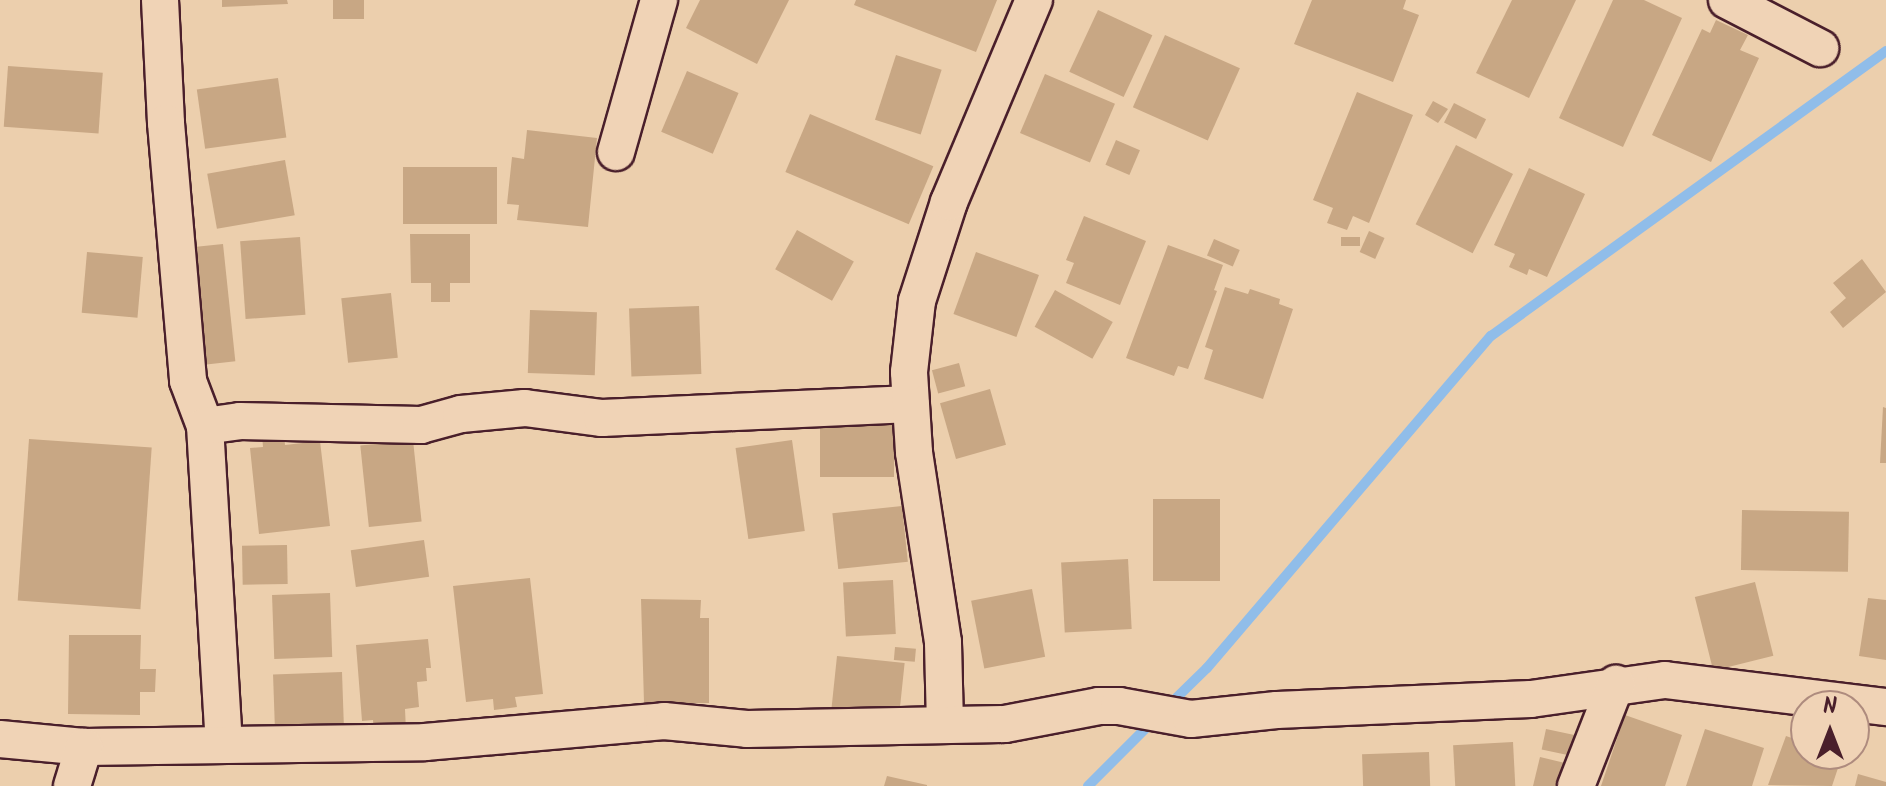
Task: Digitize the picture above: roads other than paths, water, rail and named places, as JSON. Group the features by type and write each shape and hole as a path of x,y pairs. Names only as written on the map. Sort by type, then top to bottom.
{"street":[{"path":"160,0 166,123 188,381 205,426 215,643 224,744"},
{"path":"616,152 659,0"},
{"path":"945,725 943,642 914,452 909,372 917,301 949,202 1034,0"},
{"path":"1727,0 1820,48"},
{"path":"205,426 240,421 421,425 461,414 525,408 602,418 911,404"},
{"path":"0,739 84,747 425,742 664,721 747,729 1032,721 1099,706 1119,706 1191,719 1277,710 1531,699 1616,684 1665,680 1886,707"},
{"path":"1576,786 1616,684"},
{"path":"72,786 84,747"}],"waterway":[{"path":"1168,706 1207,668 1491,336 1886,51"},
{"path":"1088,786 1154,720"}]}
